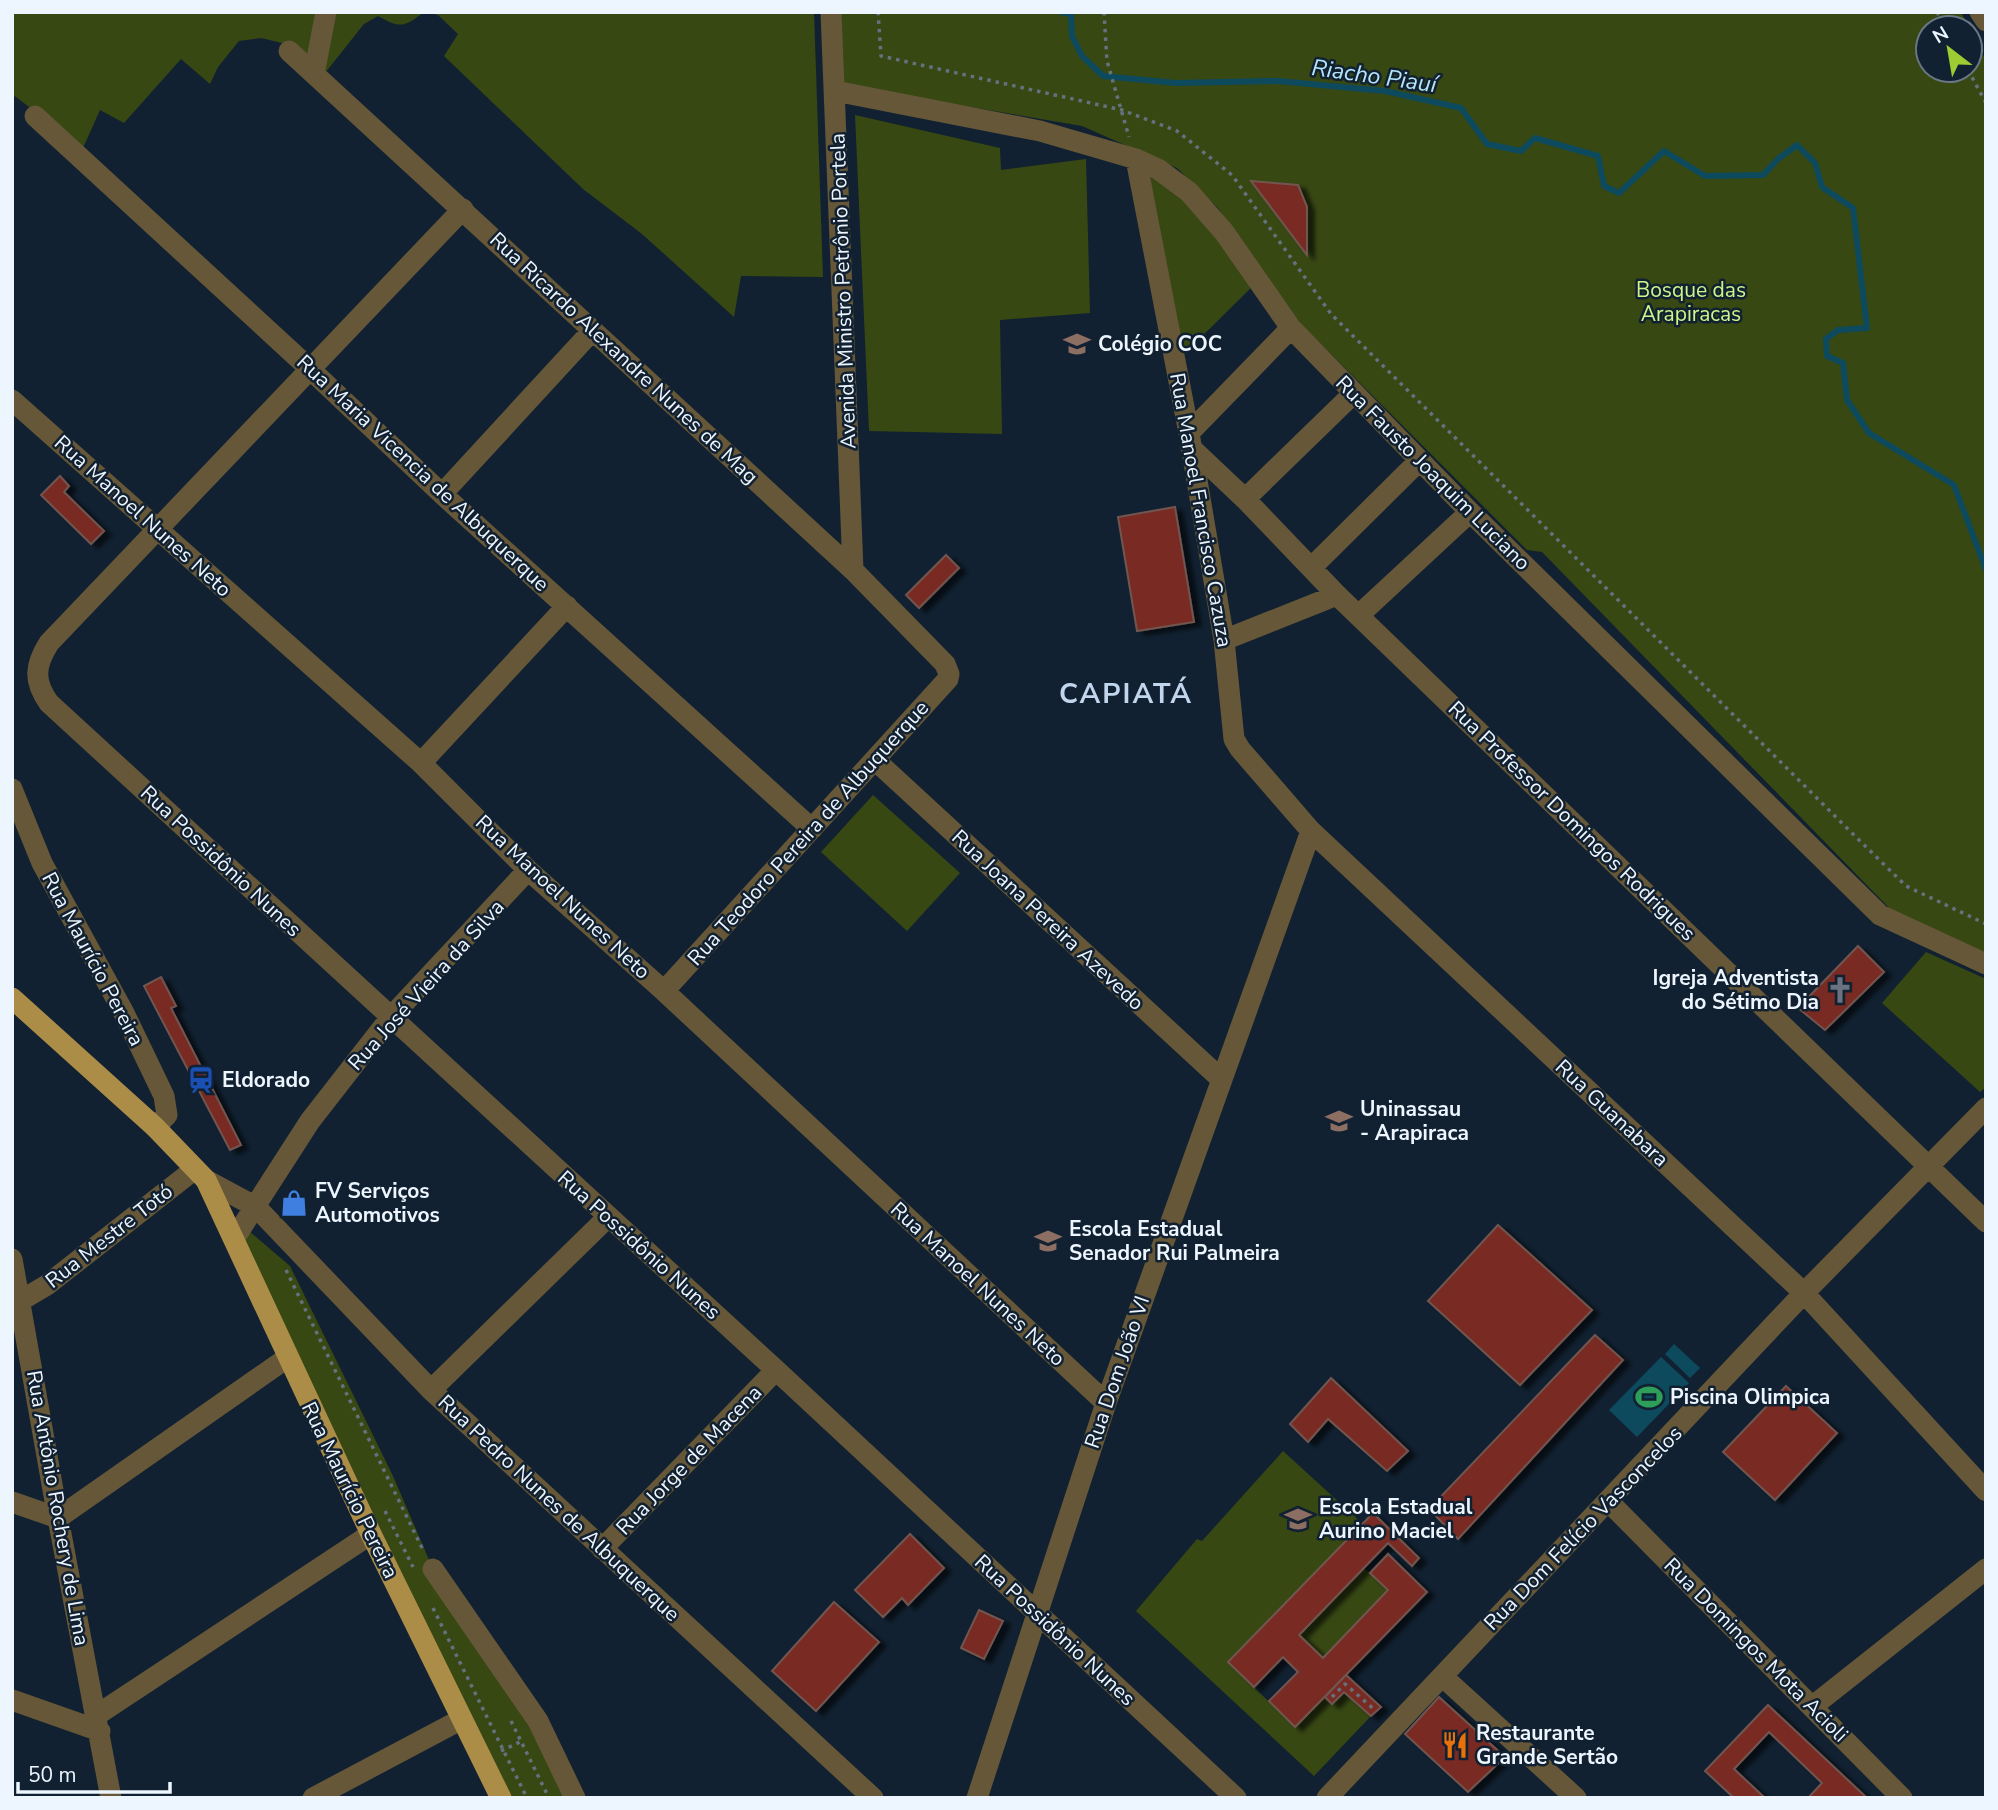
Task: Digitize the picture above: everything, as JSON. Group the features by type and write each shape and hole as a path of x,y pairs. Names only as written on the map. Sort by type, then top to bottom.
{"main road":[{"name":"Rua Maurício Pereira","path":"12,998 155,1126 201,1174 234,1239 370,1534 501,1798"}],"street":[{"path":"314,74 326,12"},
{"name":"Avenida Ministro Petrônio Portela","path":"831,12 853,570"},
{"path":"1980,12 1986,22"},
{"name":"Rua Ricardo Alexandre Nunes de Mag","path":"289,51 853,570 945,664 950,674"},
{"name":"Rua Fausto Joaquim Luciano","path":"835,91 1040,131 1136,159 1158,169 1189,192 1224,232 1291,328 1469,512 1880,915 1986,964"},
{"name":"Rua Maria Vicencia de Albuquerque","path":"35,116 442,494 812,829"},
{"name":"Rua Manoel Francisco Cazuza","path":"1136,159 1190,440 1224,640 1234,739"},
{"path":"159,530 463,209"},
{"path":"1190,440 1291,328"},
{"path":"442,494 593,330"},
{"path":"1245,499 1354,393"},
{"name":"Rua Manoel Nunes Neto","path":"12,400 421,763 528,870 664,991 1106,1403"},
{"name":"Rua Professor Domingos Rodrigues","path":"1190,440 1337,595 1986,1222"},
{"path":"1312,567 1420,460"},
{"path":"1359,615 1469,512"},
{"name":"Rua Possidônio Nunes","path":"159,530 49,643 40,659 37,673 41,693 1236,1798"},
{"path":"1224,640 1337,595"},
{"path":"421,763 567,606"},
{"name":"Rua Teodoro Pereira de Albuquerque","path":"664,991 950,674"},
{"name":"Rua Guanabara","path":"1234,739 1240,750 1311,831 1804,1293 1986,1491"},
{"name":"Rua Joana Pereira Azevedo","path":"875,760 1221,1079"},
{"name":"Rua Maurício Pereira","path":"12,789 42,863 124,1013 163,1096 167,1115 155,1126"},
{"name":"Rua Dom João VI","path":"976,1798 1106,1403 1311,831"},
{"name":"Rua José Vieira da Silva","path":"234,1239 310,1121 391,1017 528,870"},
{"name":"Rua Dom Felício Vasconcelos","path":"1327,1798 1609,1503 1804,1293 1986,1108"},
{"name":"Rua Pedro Nunes de Albuquerque","path":"201,1174 256,1207 431,1390 873,1798"},
{"name":"Rua Mestre Totó","path":"16,1299 47,1286 201,1174"},
{"path":"431,1390 608,1217"},
{"name":"Rua Antônio Rochery de Lima","path":"12,1259 16,1299 99,1723 111,1798"},
{"path":"12,1502 58,1518 287,1358"},
{"name":"Rua Jorge de Macena","path":"602,1549 776,1370"},
{"name":"Rua Domingos Mota Acioli","path":"1609,1503 1902,1798"},
{"path":"12,1700 99,1723 370,1534"},
{"path":"433,1569 538,1721 575,1798"},
{"path":"1813,1706 1986,1569"},
{"path":"1442,1676 1576,1798"},
{"path":"313,1798 462,1719"}],"path":[{"path":"878,12 881,56 1122,110 1177,131 1232,175 1331,314 1858,839 1906,886 1986,924"},
{"path":"1104,12 1107,61 1122,110"},
{"path":"1976,84 1986,103"},
{"path":"279,1230 281,1260 433,1569"},
{"path":"429,1600 527,1798"},
{"path":"1332,1697 1343,1682 1376,1711"},
{"path":"509,1717 549,1798"}],"green space":[{"path":"12,12 424,12 412,21 402,24 392,23 378,16 364,24 325,73 298,47 261,38 239,41 218,67 210,84 181,59 124,123 100,110 83,148 12,94"},
{"path":"426,12 814,12 823,277 741,276 734,317 642,234 583,189 444,56 458,34 438,15"},
{"name":"Bosque das Arapiracas","path":"839,12 1961,12 1962,14 1914,14 1914,84 1984,84 1984,57 1986,61 1986,953 1894,913 1542,552 1527,550 1301,324 1217,207 1177,168 1082,126 842,85"},
{"path":"855,115 1000,148 1001,170 1086,159 1090,313 1000,320 1002,434 869,431"},
{"path":"1136,159 1158,169 1258,281 1175,363"},
{"path":"873,795 960,873 907,931 821,852"},
{"path":"1926,952 1986,979 1986,1087 1980,1092 1882,1003"},
{"path":"243,1226 290,1266 393,1476 433,1569 575,1798 501,1798 234,1239"},
{"path":"1283,1451 1363,1524 1229,1663 1295,1727 1325,1697 1332,1704 1344,1692 1371,1716 1314,1776 1136,1611 1197,1539 1202,1541"},
{"path":"1364,1568 1388,1590 1323,1658 1299,1635"}],"water":[{"path":"1674,1344 1700,1368 1690,1378 1665,1354"},
{"name":"Piscina Olimpica","path":"1661,1357 1689,1383 1637,1437 1609,1410"}],"building":[{"path":"1251,181 1298,185 1307,207 1307,255"},
{"path":"60,476 69,486 64,492 104,531 91,544 41,495"},
{"path":"1175,507 1194,622 1137,631 1118,517"},
{"path":"946,555 959,568 919,608 906,595"},
{"name":"Igreja Adventista do Sétimo Dia","path":"1858,946 1884,972 1825,1030 1798,1008"},
{"name":"Eldorado","path":"161,977 176,1006 171,1008 241,1145 230,1150 144,986"},
{"path":"1498,1225 1592,1310 1520,1385 1428,1301"},
{"path":"1595,1335 1623,1360 1458,1539 1429,1509"},
{"path":"1331,1378 1408,1451 1387,1471 1328,1419 1308,1442 1290,1424"},
{"path":"1786,1386 1837,1433 1775,1500 1723,1452"},
{"path":"1373,1513 1419,1558 1412,1566 1388,1543 1299,1635 1323,1658 1388,1590 1370,1573 1388,1554 1427,1592 1295,1727 1269,1701 1298,1672 1283,1657 1254,1687 1228,1662"},
{"path":"910,1534 944,1568 908,1605 902,1598 883,1617 855,1590"},
{"path":"834,1602 879,1642 816,1711 772,1671"},
{"path":"979,1610 1003,1621 984,1659 961,1648"},
{"path":"1346,1675 1381,1707 1371,1716 1344,1692 1332,1704 1325,1697"},
{"name":"Restaurante Grande Sertão","path":"1439,1697 1505,1757 1468,1792 1405,1734"},
{"path":"1768,1705 1867,1798 1808,1798 1822,1783 1769,1732 1734,1769 1765,1798 1734,1798 1705,1771"}],"waterway":[{"name":"Riacho Piauí","path":"1061,12 1071,14 1072,36 1082,56 1103,76 1176,83 1278,81 1385,91 1461,108 1487,144 1521,151 1535,138 1598,156 1604,186 1619,193 1664,151 1705,176 1763,175 1797,145 1815,163 1822,187 1853,208 1867,328 1838,330 1826,339 1827,356 1843,363 1847,400 1869,433 1954,485 1986,570"}],"place":[{"name":"Colégio COC","path":"1077,344"},
{"name":"Igreja Adventista do Sétimo Dia","path":"1840,990"},
{"name":"Eldorado","path":"201,1080"},
{"name":"Uninassau - Arapiraca","path":"1339,1121"},
{"name":"FV Serviços Automotivos","path":"294,1203"},
{"name":"Escola Estadual Senador Rui Palmeira","path":"1048,1241"},
{"name":"Piscina Olimpica","path":"1649,1397"},
{"name":"Escola Estadual Aurino Maciel","path":"1298,1519"},
{"name":"Restaurante Grande Sertão","path":"1455,1745"}],"district":[{"name":"CAPIATÁ","path":"1126,694"}]}
